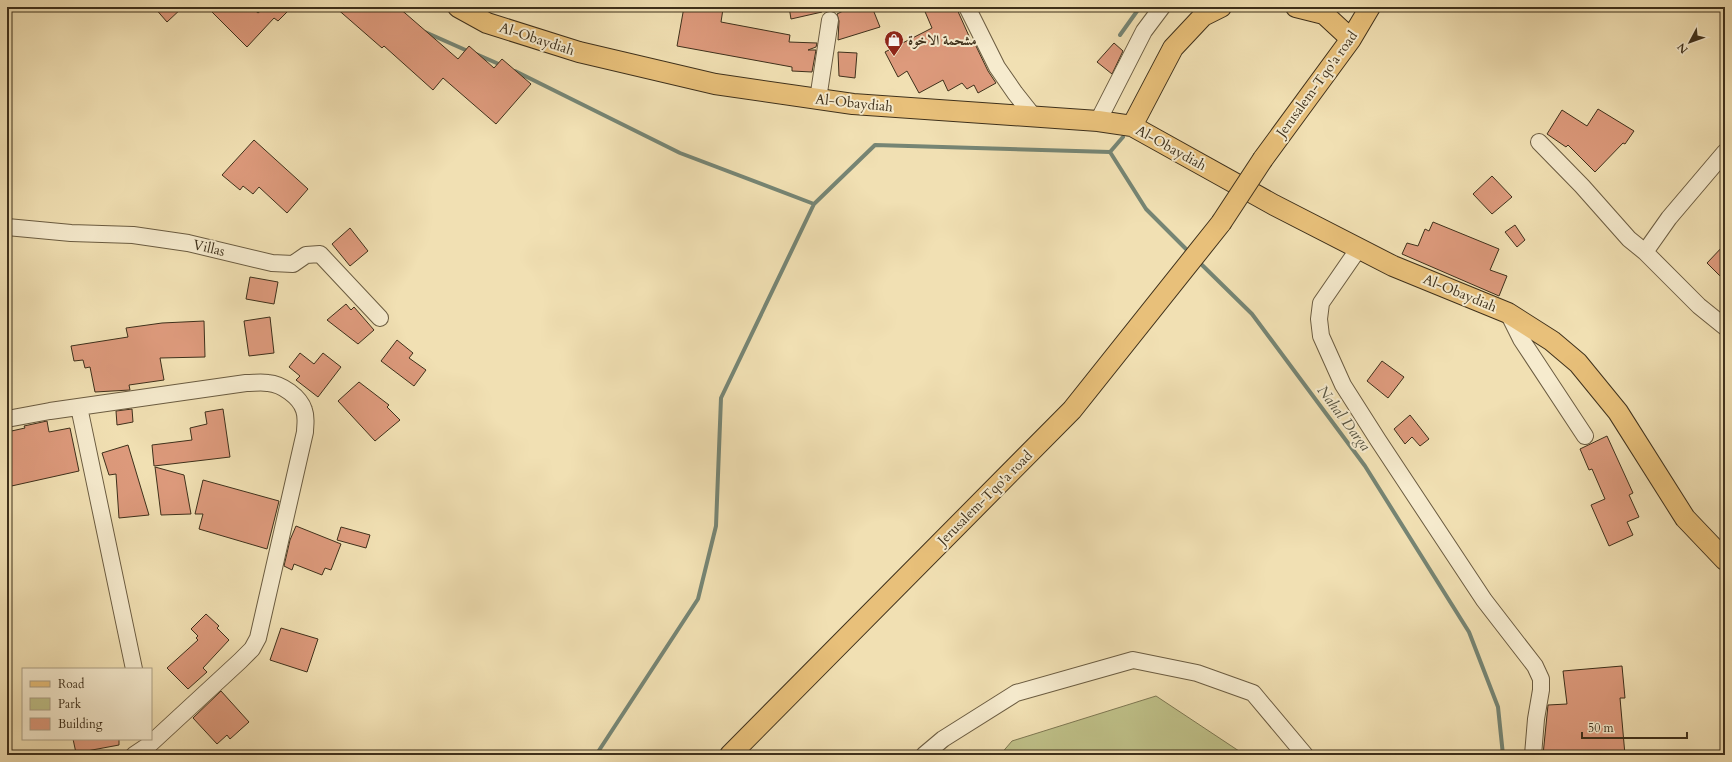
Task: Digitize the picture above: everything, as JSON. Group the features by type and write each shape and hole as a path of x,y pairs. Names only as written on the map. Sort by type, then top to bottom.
{"main road":[{"name":"Al-Obaydiah","path":"458,7 487,23 579,52 715,84 853,104 1098,121 1132,126 1274,204 1393,266 1508,313 1552,341 1578,363 1618,412 1685,518 1725,560"},
{"path":"1132,126 1173,48 1203,16 1221,7"},
{"path":"1296,7 1324,14 1351,39"},
{"name":"Jerusalem-Tqo'a road","path":"730,755 1072,410 1221,223 1263,160 1351,39 1370,7"}],"street":[{"path":"967,7 997,67 1034,117"},
{"path":"1098,121 1144,31 1162,7"},
{"path":"818,99 830,20"},
{"path":"1539,142 1582,186 1629,239 1645,252 1699,306 1725,327"},
{"path":"1645,252 1670,218 1725,152"},
{"name":"Villas","path":"7,228 145,237 188,243 272,263 293,264 306,255 320,254 380,318"},
{"path":"1359,248 1321,303 1319,319 1321,336 1343,386 1378,440 1484,600 1535,666 1541,679 1541,690 1536,719 1533,755"},
{"path":"1508,313 1521,339 1585,436"},
{"path":"7,419 246,383 270,382 285,389 296,397 304,408 305,432 258,638 252,649 240,661 152,739"},
{"path":"79,407 134,668"},
{"path":"924,755 944,739 1016,693 1133,660 1197,673 1253,693 1305,755"},
{"path":"134,755 149,742"}],"green space":[{"path":"1156,696 1245,755 1000,755 1012,741"}],"building":[{"path":"154,7 183,7 167,22"},
{"path":"207,7 251,7 258,13 264,8 262,7 292,7 278,21 274,18 247,47"},
{"path":"335,7 398,7 458,59 469,46 494,68 502,59 531,84 496,124 443,78 433,90 384,46 382,48"},
{"path":"684,7 711,7 723,9 721,22 790,35 789,42 817,43 816,47 808,50 816,50 812,72 792,71 792,67 677,46"},
{"path":"789,7 821,7 822,12 791,19"},
{"path":"842,7 872,7 880,27 838,40 839,21 837,14 843,11"},
{"path":"923,7 956,7 973,45 975,44 988,71 996,83 978,93 974,85 967,89 962,83 948,91 943,80 919,93 907,71 898,77 885,52 932,28"},
{"path":"1114,43 1123,51 1112,74 1097,62"},
{"path":"838,52 857,53 855,78 839,76"},
{"path":"1598,109 1634,131 1625,144 1623,143 1595,172 1568,145 1566,147 1547,134 1562,110 1587,126"},
{"path":"254,140 308,189 287,213 259,187 253,194 243,186 240,190 222,175"},
{"path":"1492,176 1512,197 1492,214 1473,194"},
{"path":"1433,222 1499,249 1490,270 1507,276 1499,296 1402,254 1407,243 1418,246 1425,229 1429,231"},
{"path":"1515,225 1525,240 1517,247 1505,232"},
{"path":"350,228 368,251 350,266 332,244"},
{"path":"1725,244 1725,281 1707,263"},
{"path":"250,277 278,282 274,304 246,299"},
{"path":"346,304 351,310 354,307 374,330 358,344 327,320"},
{"path":"270,317 274,353 249,356 244,321"},
{"path":"204,321 205,357 160,358 164,380 129,385 130,390 95,392 90,367 85,368 83,360 74,361 71,346 128,337 126,328 162,323"},
{"path":"397,340 413,353 409,358 426,370 414,386 381,361"},
{"path":"300,353 314,364 323,353 341,367 318,397 296,380 300,376 289,367"},
{"path":"1382,361 1404,377 1388,398 1367,381"},
{"path":"359,382 389,405 387,407 400,420 375,441 338,401"},
{"path":"132,409 133,422 117,425 116,411"},
{"path":"223,409 230,457 154,466 152,445 192,440 190,428 207,424 205,412"},
{"path":"1410,415 1429,439 1420,446 1412,437 1405,444 1394,429"},
{"path":"47,421 49,432 70,428 79,471 7,487 7,432 25,428 24,426"},
{"path":"1607,436 1633,493 1629,495 1639,517 1627,522 1633,535 1609,546 1591,505 1605,499 1592,469 1589,470 1580,449"},
{"path":"128,445 149,515 119,518 116,474 109,475 102,453"},
{"path":"155,467 184,475 191,514 161,515"},
{"path":"203,480 279,501 267,549 199,529 203,514 195,514"},
{"path":"296,526 341,544 331,570 325,568 322,575 294,564 292,570 284,566 290,540"},
{"path":"341,527 370,535 366,548 337,540"},
{"path":"206,614 219,626 217,628 229,640 203,668 207,672 188,689 167,668 198,640 196,638 198,636 191,629"},
{"path":"281,628 318,639 307,672 270,660"},
{"path":"1622,666 1625,698 1620,698 1625,755 1543,755 1548,705 1567,704 1563,671"},
{"path":"221,691 249,722 230,739 227,735 217,744 193,718"},
{"path":"73,740 119,740 119,745 76,753"}],"waterway":[{"name":"Nahal Darga","path":"1120,35 1140,7"},
{"path":"425,32 470,52"},
{"path":"476,54 501,65"},
{"path":"515,71 680,153 814,204"},
{"name":"Nahal Darga","path":"1123,137 1110,152 1146,209 1190,253"},
{"path":"596,755 698,599 716,526 721,398 814,204 875,145 1110,152"},
{"name":"Nahal Darga","path":"1198,261 1252,314 1365,466 1469,632 1498,707 1503,755"}],"place":[{"name":"مشحمة الاخوة","path":"894,57"}]}
